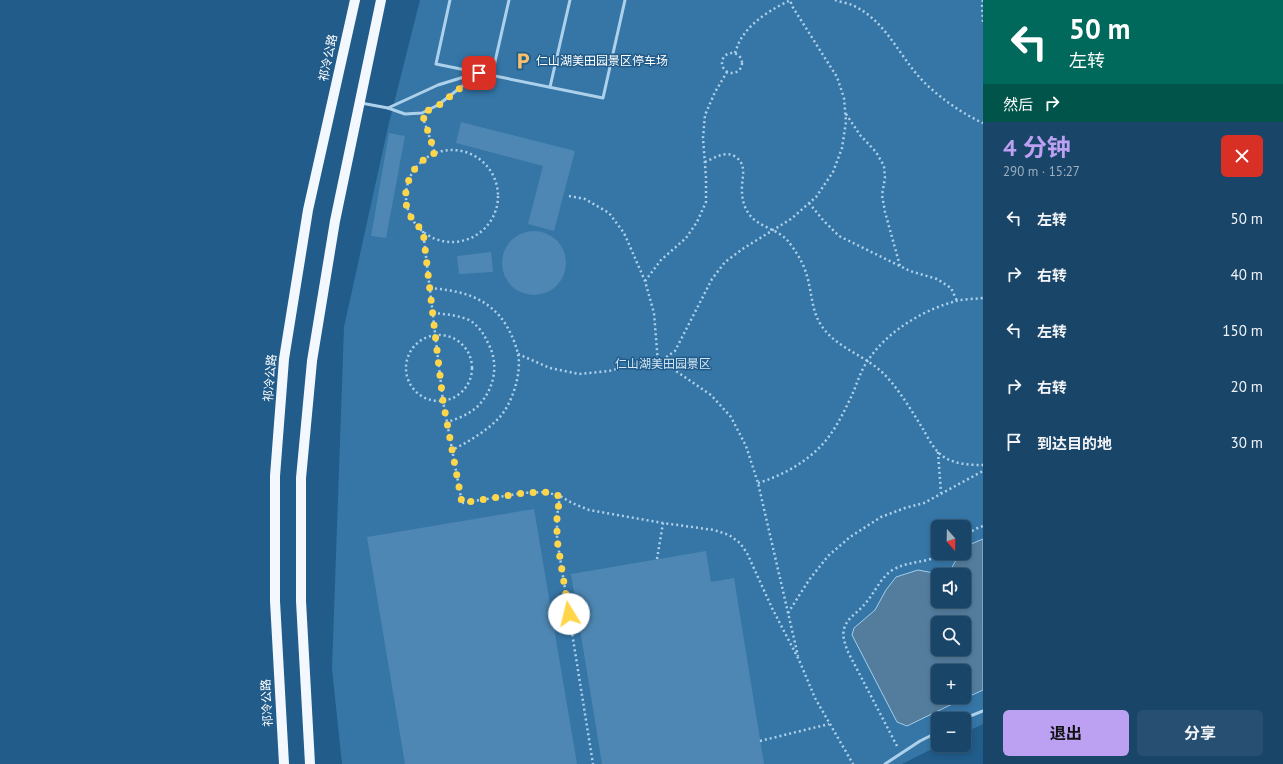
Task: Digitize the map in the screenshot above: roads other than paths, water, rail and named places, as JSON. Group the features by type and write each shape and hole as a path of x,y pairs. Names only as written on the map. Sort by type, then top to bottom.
{"main road":[{"name":"祁冷公路","path":"284,764 275,601 275,476 284,359 308,210 355,0"},
{"path":"310,764 301,601 301,478 312,361 335,220 381,0"}],"lane":[{"path":"450,0 436,64 603,98 625,0"},
{"path":"492,75 509,0"},
{"path":"550,87 570,0"},
{"path":"359,103 388,108 405,114 422,113 438,106 479,73"},
{"path":"388,108 438,85 479,73"},
{"path":"971,716 983,711"},
{"path":"885,764 931,736"}],"place":[{"name":"仁山湖美田园景区停车场","path":"523,61"}],"park label":[{"name":"仁山湖美田园景区","path":"663,364"}]}
